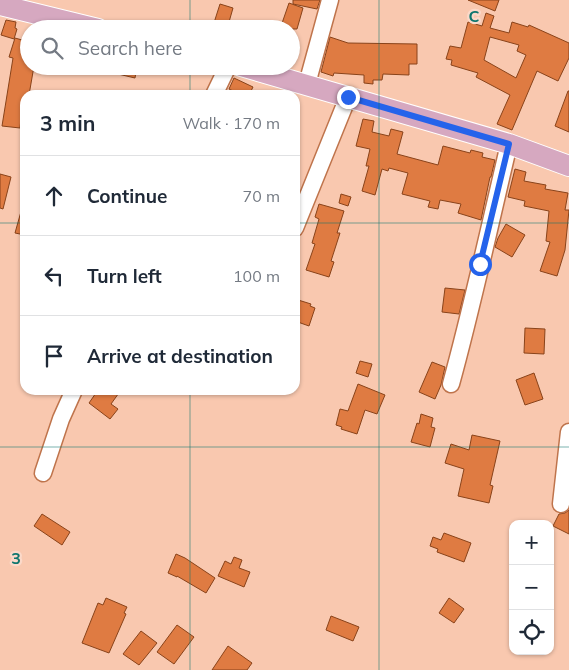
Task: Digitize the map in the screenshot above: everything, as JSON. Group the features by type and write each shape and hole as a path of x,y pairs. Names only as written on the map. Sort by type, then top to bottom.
{"main road":[{"path":"0,4 63,20"},
{"path":"274,75 509,144 569,166"}],"lane":[{"path":"307,84 330,0"},
{"path":"216,90 224,75"},
{"path":"300,216 348,97"},
{"path":"451,384 471,312 480,264 509,144"},
{"path":"43,473 61,419 72,395"},
{"path":"561,504 569,432"}],"building":[{"path":"293,0 320,0 317,9 293,4"},
{"path":"468,0 499,0 495,11"},
{"path":"289,3 303,8 300,20 283,20"},
{"path":"220,4 233,8 230,20 215,20"},
{"path":"486,13 494,16 490,28 509,33 512,22 528,27 529,25 569,43 569,58 558,81 537,71 512,130 497,124 510,95 476,77 478,73 451,65 452,60 446,59 450,46 461,48 468,22 482,26","holes":["490,37 519,45 517,51 526,55 516,78 484,60"]},
{"path":"6,20 16,22 15,28 17,29 14,39 1,35"},
{"path":"330,37 348,43 417,44 417,64 409,64 409,75 383,74 382,80 373,80 373,84 364,83 364,75 334,73 333,76 321,72"},
{"path":"15,38 20,39 20,75 32,75 30,90 20,90 20,128 2,126 13,58 9,57"},
{"path":"122,75 136,75 135,78"},
{"path":"234,78 253,87 252,90 229,89"},
{"path":"569,91 569,132 555,126"},
{"path":"363,119 374,121 372,132 389,136 391,129 403,132 397,154 438,165 443,146 470,153 471,150 483,153 482,157 495,160 481,220 458,213 461,204 440,200 438,209 428,207 430,201 402,194 408,173 389,168 388,171 382,169 375,195 362,191 369,166 366,166 370,149 356,146"},
{"path":"515,169 526,172 524,181 546,185 545,189 568,193 565,210 569,210 565,250 557,276 540,271 550,242 546,241 549,211 524,206 525,201 508,197"},
{"path":"0,174 11,177 3,209 0,208"},
{"path":"341,194 351,197 348,206 339,203"},
{"path":"319,204 344,211 337,233 340,233 331,261 334,262 329,277 306,270 315,244 312,243 319,219 315,217"},
{"path":"20,215 20,234 15,233"},
{"path":"506,224 525,235 512,257 495,247"},
{"path":"445,288 465,290 459,314 442,312"},
{"path":"300,301 311,304 310,306 315,308 309,326 300,323"},
{"path":"525,328 545,329 544,354 524,353"},
{"path":"360,361 372,364 368,377 356,373"},
{"path":"432,362 445,367 441,385 435,399 419,392"},
{"path":"534,373 543,399 525,405 516,380"},
{"path":"358,384 385,395 377,414 365,410 357,434 341,429 342,427 336,425 340,409 348,411"},
{"path":"95,395 117,395 111,404 118,409 110,419 89,403"},
{"path":"421,414 433,418 431,427 435,428 430,447 411,442"},
{"path":"472,435 500,441 490,485 493,486 489,503 458,496 464,469 445,463 451,444 469,450"},
{"path":"569,510 569,534 554,526 559,514"},
{"path":"42,514 70,532 62,545 34,526"},
{"path":"444,533 471,543 464,562 437,552 438,549 430,546 433,537 441,540"},
{"path":"176,554 215,578 206,593 177,576 168,573"},
{"path":"234,557 242,560 239,568 250,572 244,587 218,576 225,561 231,564"},
{"path":"106,598 127,607 124,613 126,614 109,653 82,643 98,603 103,605"},
{"path":"449,598 464,609 454,623 439,613"},
{"path":"331,616 359,627 353,641 326,630"},
{"path":"177,625 194,637 174,664 157,652"},
{"path":"141,631 157,643 139,665 123,654"},
{"path":"228,646 252,663 247,670 212,670"}],"route":[{"path":"348,97 509,144 480,264"}]}
